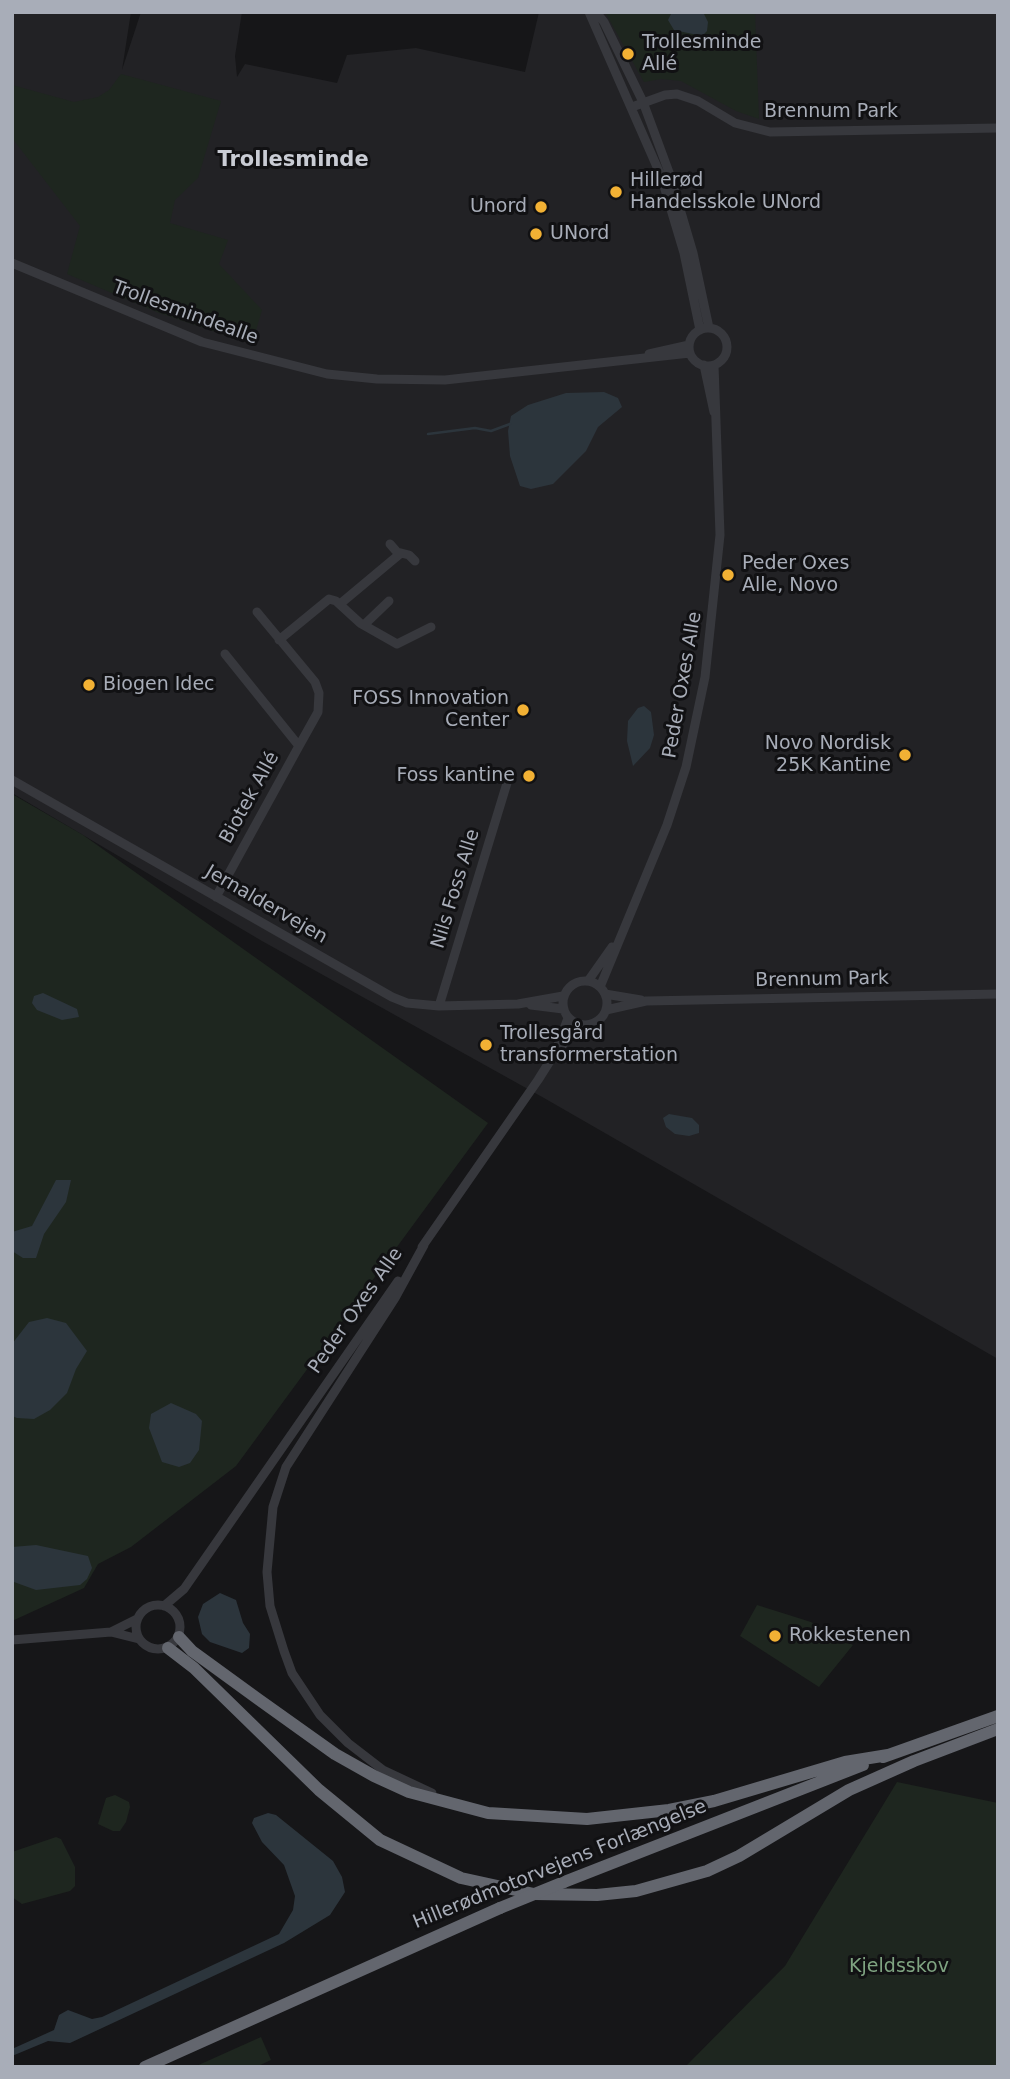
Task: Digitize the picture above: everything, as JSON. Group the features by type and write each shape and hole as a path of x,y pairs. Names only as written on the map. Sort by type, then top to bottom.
{"highway":[{"path":"179,1637 192,1651 335,1754 409,1792 497,1814 587,1819 628,1816 714,1801 845,1762 888,1755"},
{"path":"167,1648 194,1668 344,1812 380,1840 461,1878 534,1894 597,1895 636,1891 707,1871 739,1856 849,1790 998,1729"},
{"name":"Hillerødmotorvejens Forlængelse","path":"145,2067 500,1908 888,1755 998,1716"}],"street":[{"path":"589,12 661,176 704,329"},
{"path":"596,12 604,22 643,102 670,175 693,253 704,329 690,349 709,365 723,358 726,342 719,332 704,329"},
{"name":"Brennum Park","path":"632,107 665,95 687,96 735,123 770,132 998,128"},
{"name":"Trollesmindealle","path":"12,263 202,342 327,374 377,379 444,380 690,349"},
{"name":"Peder Oxes Alle","path":"603,990 617,940 667,825 686,767 699,708 716,599 720,535 717,424 709,365"},
{"path":"390,544 401,553 410,555 415,561"},
{"path":"340,604 401,553"},
{"path":"279,640 327,600 340,604 364,625 402,644 431,627"},
{"path":"364,625 389,601"},
{"path":"257,612 316,682 319,693 318,712 299,746"},
{"name":"Biotek Allé","path":"216,897 299,746 225,654"},
{"name":"Jernaldervejen","path":"12,780 392,997 415,1004 439,1006 519,1004 564,996"},
{"name":"Nils Foss Alle","path":"439,1006 507,783"},
{"name":"Peder Oxes Alle","path":"588,981 617,940"},
{"path":"588,981 603,990 606,1010 596,1023 579,1025 566,1013 564,996 573,984 588,981"},
{"name":"Brennum Park","path":"603,990 646,1001"},
{"name":"Brennum Park","path":"606,1010 646,1001 998,994"},
{"name":"Jernaldervejen","path":"519,1004 566,1013"},
{"name":"Peder Oxes Alle","path":"555,1052 566,1013"},
{"name":"Peder Oxes Alle","path":"175,1612 184,1589 555,1052 579,1025"},
{"path":"424,1245 395,1298 296,1447 279,1486 269,1529 267,1572 271,1606 284,1651 305,1694 334,1731 383,1770 410,1784 439,1796 500,1809 628,1816"},
{"name":"Peder Oxes Alle","path":"164,1606 184,1589"},
{"path":"12,1640 111,1632 139,1639 152,1649 167,1648 179,1637 181,1624 175,1612 164,1606 148,1607 138,1619 111,1632"},
{"path":"138,1619 139,1639"}],"shaded area":[{"path":"12,12 131,12 122,70 141,12 242,12 235,56 237,77 245,64 337,83 347,55 416,48 525,72 539,12 998,12 998,1359 544,1098 262,941 12,793"},
{"path":"672,12 703,12 708,22 707,31 702,36 674,30 668,20"},
{"path":"604,392 618,398 622,407 598,427 586,451 553,484 531,489 520,486 510,456 508,431 511,416 528,405 566,393"},
{"path":"644,706 651,712 654,735 650,748 633,766 627,741 628,721 638,708"},
{"path":"43,993 77,1009 79,1017 62,1020 37,1010 32,1003 34,996"},
{"path":"669,1114 692,1118 699,1125 699,1133 689,1136 675,1134 666,1127 663,1118"},
{"path":"56,1180 71,1180 66,1202 44,1234 36,1258 23,1258 12,1251 12,1232 32,1226"},
{"path":"47,1318 66,1323 87,1351 76,1369 67,1393 50,1410 34,1419 17,1418 12,1416 12,1344 29,1322"},
{"path":"171,1403 196,1414 202,1421 199,1450 190,1463 179,1467 162,1462 149,1428 151,1414"},
{"path":"36,1545 88,1556 92,1568 87,1579 80,1585 36,1590 14,1582 12,1547"},
{"path":"220,1593 236,1600 243,1623 250,1634 249,1648 242,1653 210,1642 202,1634 198,1617 203,1604"},
{"path":"268,1813 276,1815 333,1861 342,1877 345,1892 330,1915 284,1943 70,2043 48,2041 12,2056 12,2049 54,2030 59,2015 68,2010 92,2019 102,2017 279,1934 293,1910 295,1896 284,1865 262,1842 252,1823 254,1818"}],"green space":[{"path":"605,12 755,12 759,119 736,111 681,81 661,79 644,82"},
{"path":"121,74 221,101 198,178 175,200 170,223 228,240 219,264 262,310 252,344 159,313 67,274 80,226 12,138 12,85 74,102 98,97 109,90"},
{"path":"12,794 83,835 488,1123 236,1466 131,1547 98,1564 84,1588 12,1621"},
{"path":"757,1605 811,1622 853,1645 819,1687 740,1636"},
{"name":"Kjeldsskov","path":"897,1782 998,1803 998,2067 685,2067 785,1966"},
{"path":"115,1795 129,1802 130,1807 120,1831 113,1831 98,1824 106,1798"},
{"path":"56,1837 61,1839 75,1867 75,1886 70,1891 22,1904 12,1897 12,1852"},
{"path":"261,2037 271,2060 256,2067 194,2067"}],"waterway":[{"path":"428,434 475,428 491,431 510,424"}],"place":[{"name":"Trollesminde Allé","path":"628,54"},
{"name":"Hillerød Handelsskole UNord","path":"616,192"},
{"name":"Unord","path":"541,207"},
{"name":"UNord","path":"536,234"},
{"name":"Peder Oxes Alle, Novo","path":"728,575"},
{"name":"Biogen Idec","path":"89,685"},
{"name":"FOSS Innovation Center","path":"523,710"},
{"name":"Novo Nordisk 25K Kantine","path":"905,755"},
{"name":"Foss kantine","path":"529,776"},
{"name":"Trollesgård transformerstation","path":"486,1045"},
{"name":"Rokkestenen","path":"775,1636"}],"district":[{"name":"Trollesminde","path":"293,161"}]}
